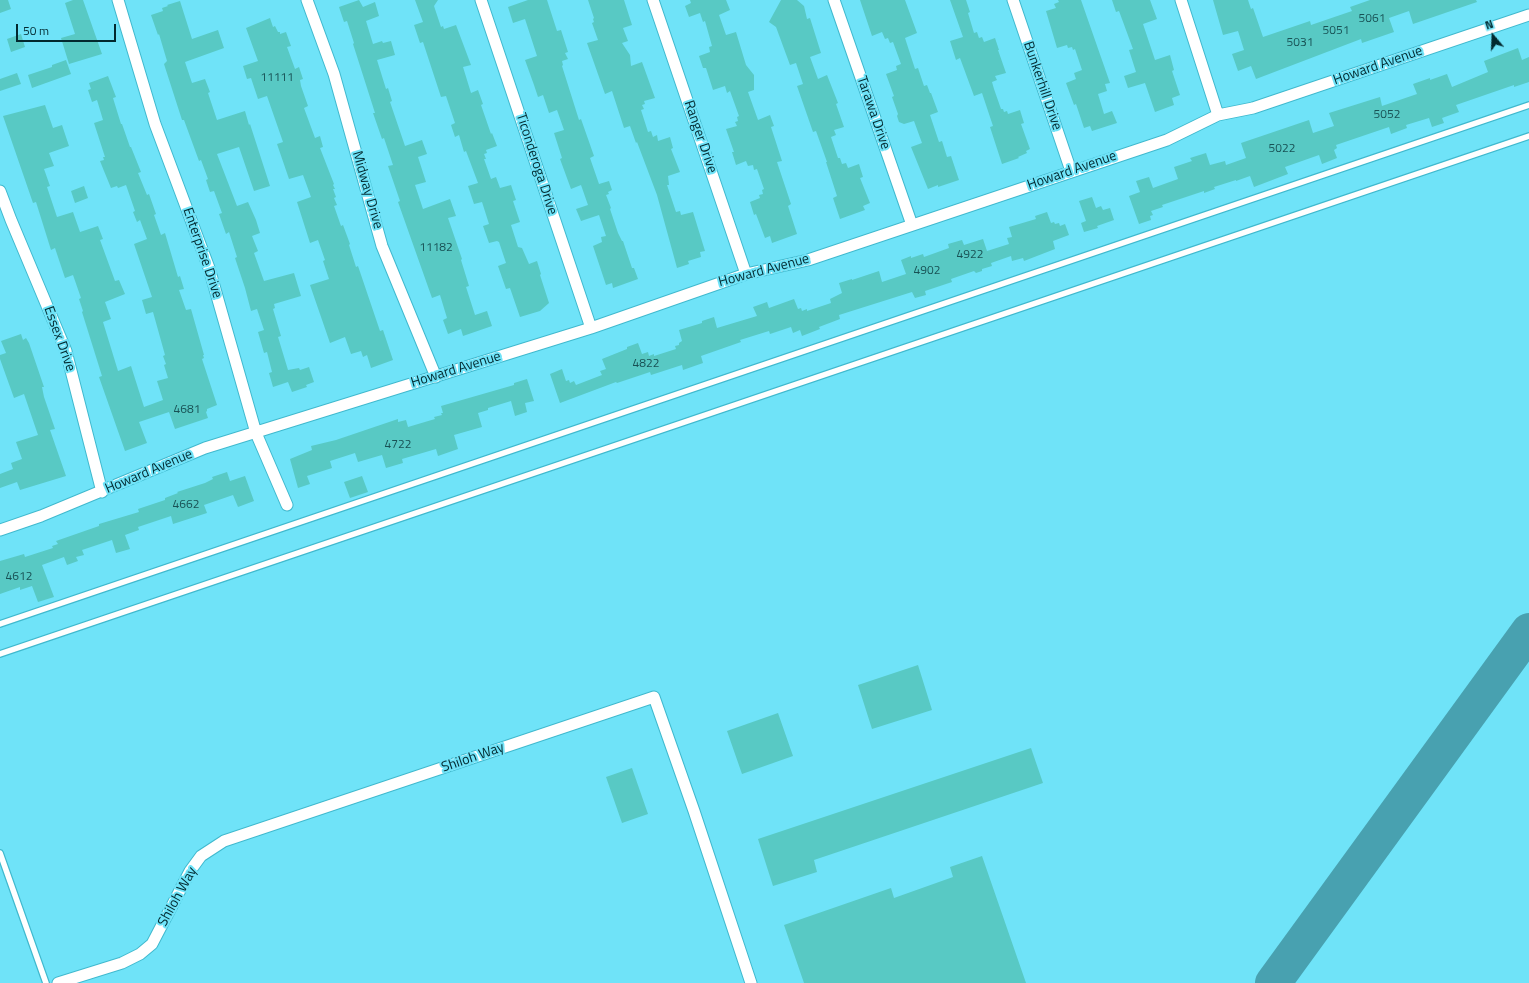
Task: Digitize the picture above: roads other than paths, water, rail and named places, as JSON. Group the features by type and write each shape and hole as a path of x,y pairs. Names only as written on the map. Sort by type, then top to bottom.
{"street":[{"name":"Enterprise Drive","path":"118,0 155,124 209,268 256,433 287,505"},
{"name":"Midway Drive","path":"307,0 334,74 382,246 436,377"},
{"name":"Ticonderoga Drive","path":"481,0 591,328"},
{"name":"Ranger Drive","path":"653,0 746,274"},
{"name":"Tarawa Drive","path":"834,0 912,225"},
{"name":"Bunkerhill Drive","path":"1013,0 1071,172"},
{"path":"1181,0 1218,115"},
{"name":"Howard Avenue","path":"0,530 102,492 205,448 591,328 746,274 808,260 1167,140 1218,115 1253,108 1529,15"},
{"name":"Essex Drive","path":"0,191 66,351 102,492"},
{"name":"Shiloh Way","path":"58,983 122,963 140,954 152,944 190,871 201,856 224,841 654,697 694,811 751,983"}],"lane":[{"path":"0,624 1529,105"},
{"path":"0,654 1529,136"},
{"path":"0,854 46,983"}]}
